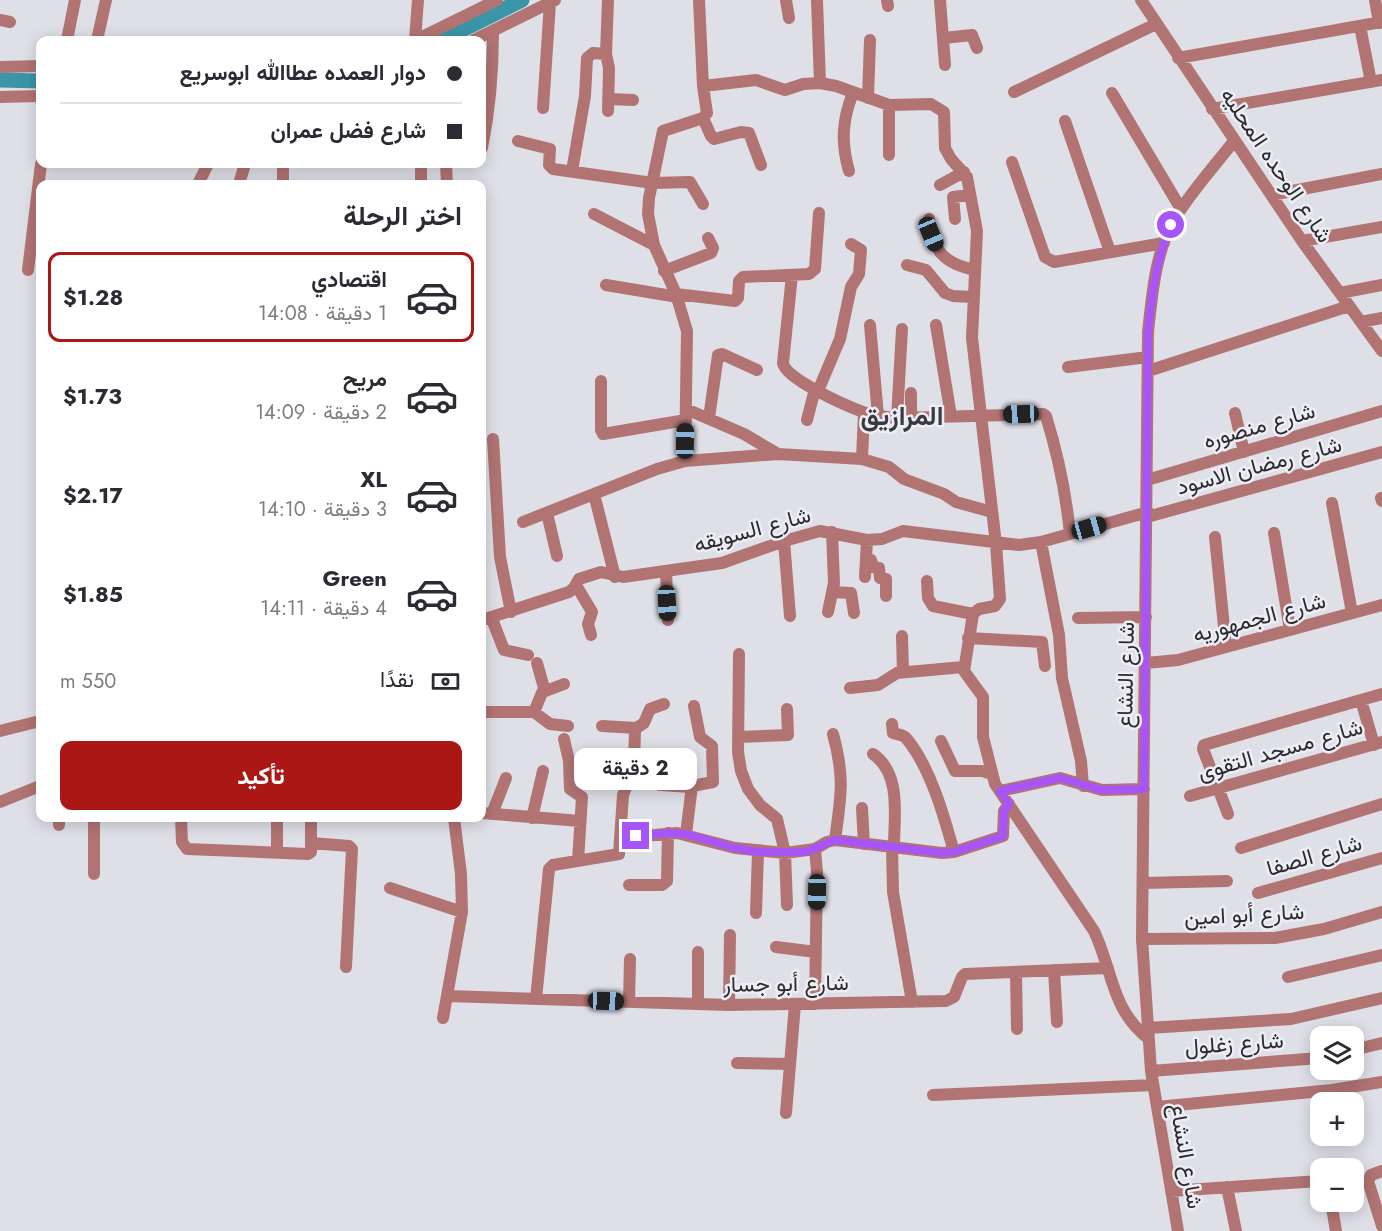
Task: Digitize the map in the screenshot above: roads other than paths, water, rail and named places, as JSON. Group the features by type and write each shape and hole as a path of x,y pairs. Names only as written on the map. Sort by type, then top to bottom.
{"street":[{"path":"67,36 75,0"},
{"path":"98,36 106,0"},
{"path":"415,36 418,0"},
{"path":"423,36 497,0"},
{"path":"608,0 606,54 609,68 608,105 633,100"},
{"path":"685,461 687,331 677,296 654,245 648,214 663,131 703,118 707,111 703,86 699,0"},
{"path":"786,0 789,18"},
{"path":"817,0 820,83"},
{"path":"940,0 945,65"},
{"name":"شارع الوحده المحليه","path":"1141,0 1302,241 1382,351"},
{"path":"1178,58 1381,23 1375,0"},
{"path":"484,36 553,1"},
{"path":"543,108 553,1"},
{"path":"1014,92 1156,24"},
{"path":"1212,109 1377,81 1360,26"},
{"path":"486,129 493,73 493,32"},
{"path":"944,38 972,35 977,48"},
{"path":"868,98 870,40"},
{"path":"572,171 584,105 587,58 593,53 606,54"},
{"path":"0,67 36,66"},
{"path":"703,86 756,80 785,90 803,84 820,83 836,86 889,105 931,104 940,109 945,117 945,148 951,159 964,172 977,231 972,297 972,338 996,544 1000,602 995,606 977,610 973,614 963,667 966,675 983,697 983,737 992,774 1000,791 1094,931 1123,1011 1137,1029 1148,1033 1291,1019 1382,998"},
{"path":"849,171 843,140 844,124 853,93"},
{"path":"1112,93 1181,209"},
{"path":"0,97 36,96"},
{"path":"889,105 889,156"},
{"path":"703,118 714,139 741,132 749,133 761,165"},
{"path":"1065,120 1110,252"},
{"path":"518,141 548,148 551,151 551,167 653,183 690,182 704,204"},
{"name":"شارع النشاع","path":"1178,1231 1151,1071 1142,939 1148,357 1151,302 1164,243 1181,209 1234,141"},
{"path":"1012,162 1046,259 1054,262 1164,243"},
{"path":"940,185 964,172"},
{"path":"1271,195 1382,174"},
{"path":"955,219 953,197 970,195"},
{"path":"28,270 36,205"},
{"path":"606,285 677,296 735,301 738,298 740,281 743,277 805,275 814,269 819,213"},
{"path":"594,214 654,245"},
{"path":"929,219 931,234 937,248 947,260 960,267 975,270"},
{"path":"1302,241 1382,227"},
{"path":"664,271 711,253 713,248 708,238"},
{"path":"807,420 817,390 840,339 851,287 859,274 861,251 859,247 850,244"},
{"path":"907,265 926,270 945,293 952,296 972,297"},
{"path":"792,275 783,363 787,372 864,413 878,416 911,418 1041,413 1046,416 1058,455 1070,534"},
{"path":"1340,293 1382,285"},
{"path":"1148,371 1349,306"},
{"path":"1361,322 1382,318"},
{"path":"870,325 878,416"},
{"path":"936,325 951,416"},
{"path":"897,418 902,328"},
{"path":"709,418 718,355 722,354 757,370"},
{"path":"1068,367 1148,357"},
{"path":"601,381 601,430 603,434 686,415 709,418 744,434 778,454"},
{"path":"911,393 911,418"},
{"name":"شارع منصوره","path":"1148,480 1382,411"},
{"path":"862,459 864,413"},
{"path":"1235,413 1244,452"},
{"path":"493,440 500,557 511,612"},
{"name":"شارع رمضان الاسود","path":"1148,515 1382,452"},
{"path":"523,522 657,469 685,461 778,454 862,459 889,467 904,479 944,494 957,502 992,513"},
{"path":"594,494 615,577"},
{"path":"1332,503 1352,613"},
{"path":"547,513 557,556"},
{"name":"شارع السويقه","path":"487,619 568,592 582,578 601,572 615,577 722,563 808,533 832,532 867,540 882,539 903,531 1019,545 1041,542 1148,515"},
{"path":"828,612 833,592 832,532"},
{"path":"1274,533 1290,630"},
{"path":"1215,537 1226,647"},
{"path":"866,577 867,540"},
{"path":"784,541 790,616"},
{"path":"1041,542 1059,635 1062,678 1081,761 1083,786"},
{"path":"866,560 871,560 873,568 879,568 880,578 886,579 886,596"},
{"path":"666,571 668,620"},
{"path":"927,581 928,598 933,606 973,614"},
{"path":"576,585 592,612 588,624 591,635"},
{"path":"833,592 851,593 854,613"},
{"name":"شارع الجمهوريه","path":"1146,663 1178,660 1382,605"},
{"path":"1078,618 1146,617"},
{"path":"487,619 504,650 533,659 544,684 534,712"},
{"path":"902,636 903,672"},
{"path":"968,638 1042,642 1046,666"},
{"path":"739,654 738,737 741,771 748,789 777,819 785,853 787,905"},
{"path":"850,688 878,685 893,674 903,672 963,667"},
{"path":"543,692 564,684"},
{"path":"1228,814 1203,749 1204,745 1382,694"},
{"path":"1361,700 1378,744"},
{"path":"602,726 636,728 644,723 650,709 664,704"},
{"path":"660,785 691,787 696,783 713,782 712,746 700,737 694,706"},
{"path":"738,737 788,735 787,709"},
{"path":"486,712 538,712 550,724 566,732 570,789 582,795 578,861"},
{"path":"0,731 36,722"},
{"path":"892,724 893,733 905,737 927,774 943,812 954,852"},
{"path":"536,999 549,869 555,864 618,855 623,795 634,768 636,728"},
{"path":"832,734 841,762 843,780 835,840"},
{"path":"941,741 955,771 982,771 992,774"},
{"name":"شارع مسجد التقوى","path":"1190,796 1378,744"},
{"path":"873,754 880,759 889,773 896,807 893,892 912,1002"},
{"path":"532,818 543,771"},
{"path":"506,778 487,814 580,821"},
{"path":"1000,791 1060,778 1102,790 1144,789"},
{"path":"686,834 691,787"},
{"path":"0,802 36,788"},
{"path":"620,838 668,833 686,834 758,852 785,853 815,849 835,840 942,853 954,852 1003,836 1004,811 1009,804"},
{"path":"1241,848 1382,804"},
{"path":"862,808 864,844"},
{"path":"94,822 94,873"},
{"path":"182,822 182,842 188,849 308,854 311,852 311,822"},
{"path":"277,822 277,853"},
{"path":"443,1018 462,912 461,874 454,822"},
{"path":"629,885 662,885 667,881 668,833"},
{"path":"311,843 349,846 352,849 346,967"},
{"path":"815,849 817,872 815,1004"},
{"path":"756,913 758,852"},
{"name":"شارع الصفا","path":"1258,893 1382,858"},
{"path":"1143,883 1227,881"},
{"path":"390,888 462,912"},
{"name":"شارع أبو امين","path":"1142,939 1275,938 1324,928 1382,912"},
{"path":"729,1005 730,935"},
{"path":"776,947 816,952"},
{"path":"698,952 698,1004"},
{"path":"1288,977 1382,955"},
{"path":"630,958 630,1002"},
{"name":"شارع أبو جسار","path":"447,996 729,1005 912,1002 949,1000 956,994 965,974 1108,968"},
{"path":"1054,970 1057,1022"},
{"path":"1016,972 1017,1029"},
{"path":"786,1113 795,1004"},
{"path":"1364,1047 1382,1042"},
{"name":"شارع زغلول","path":"1151,1071 1310,1059"},
{"path":"737,1064 790,1064"},
{"path":"1157,1107 1332,1090 1382,1082"},
{"path":"933,1095 1153,1084"},
{"path":"1382,1172 1371,1175 1368,1180 1382,1226"},
{"path":"1171,1191 1310,1181"},
{"path":"1227,1187 1236,1231"},
{"path":"1333,1212 1336,1231"}],"waterway":[{"path":"450,36 522,0"},
{"path":"0,80 36,81"}],"district":[{"name":"المرازيق","path":"902,416"}]}
